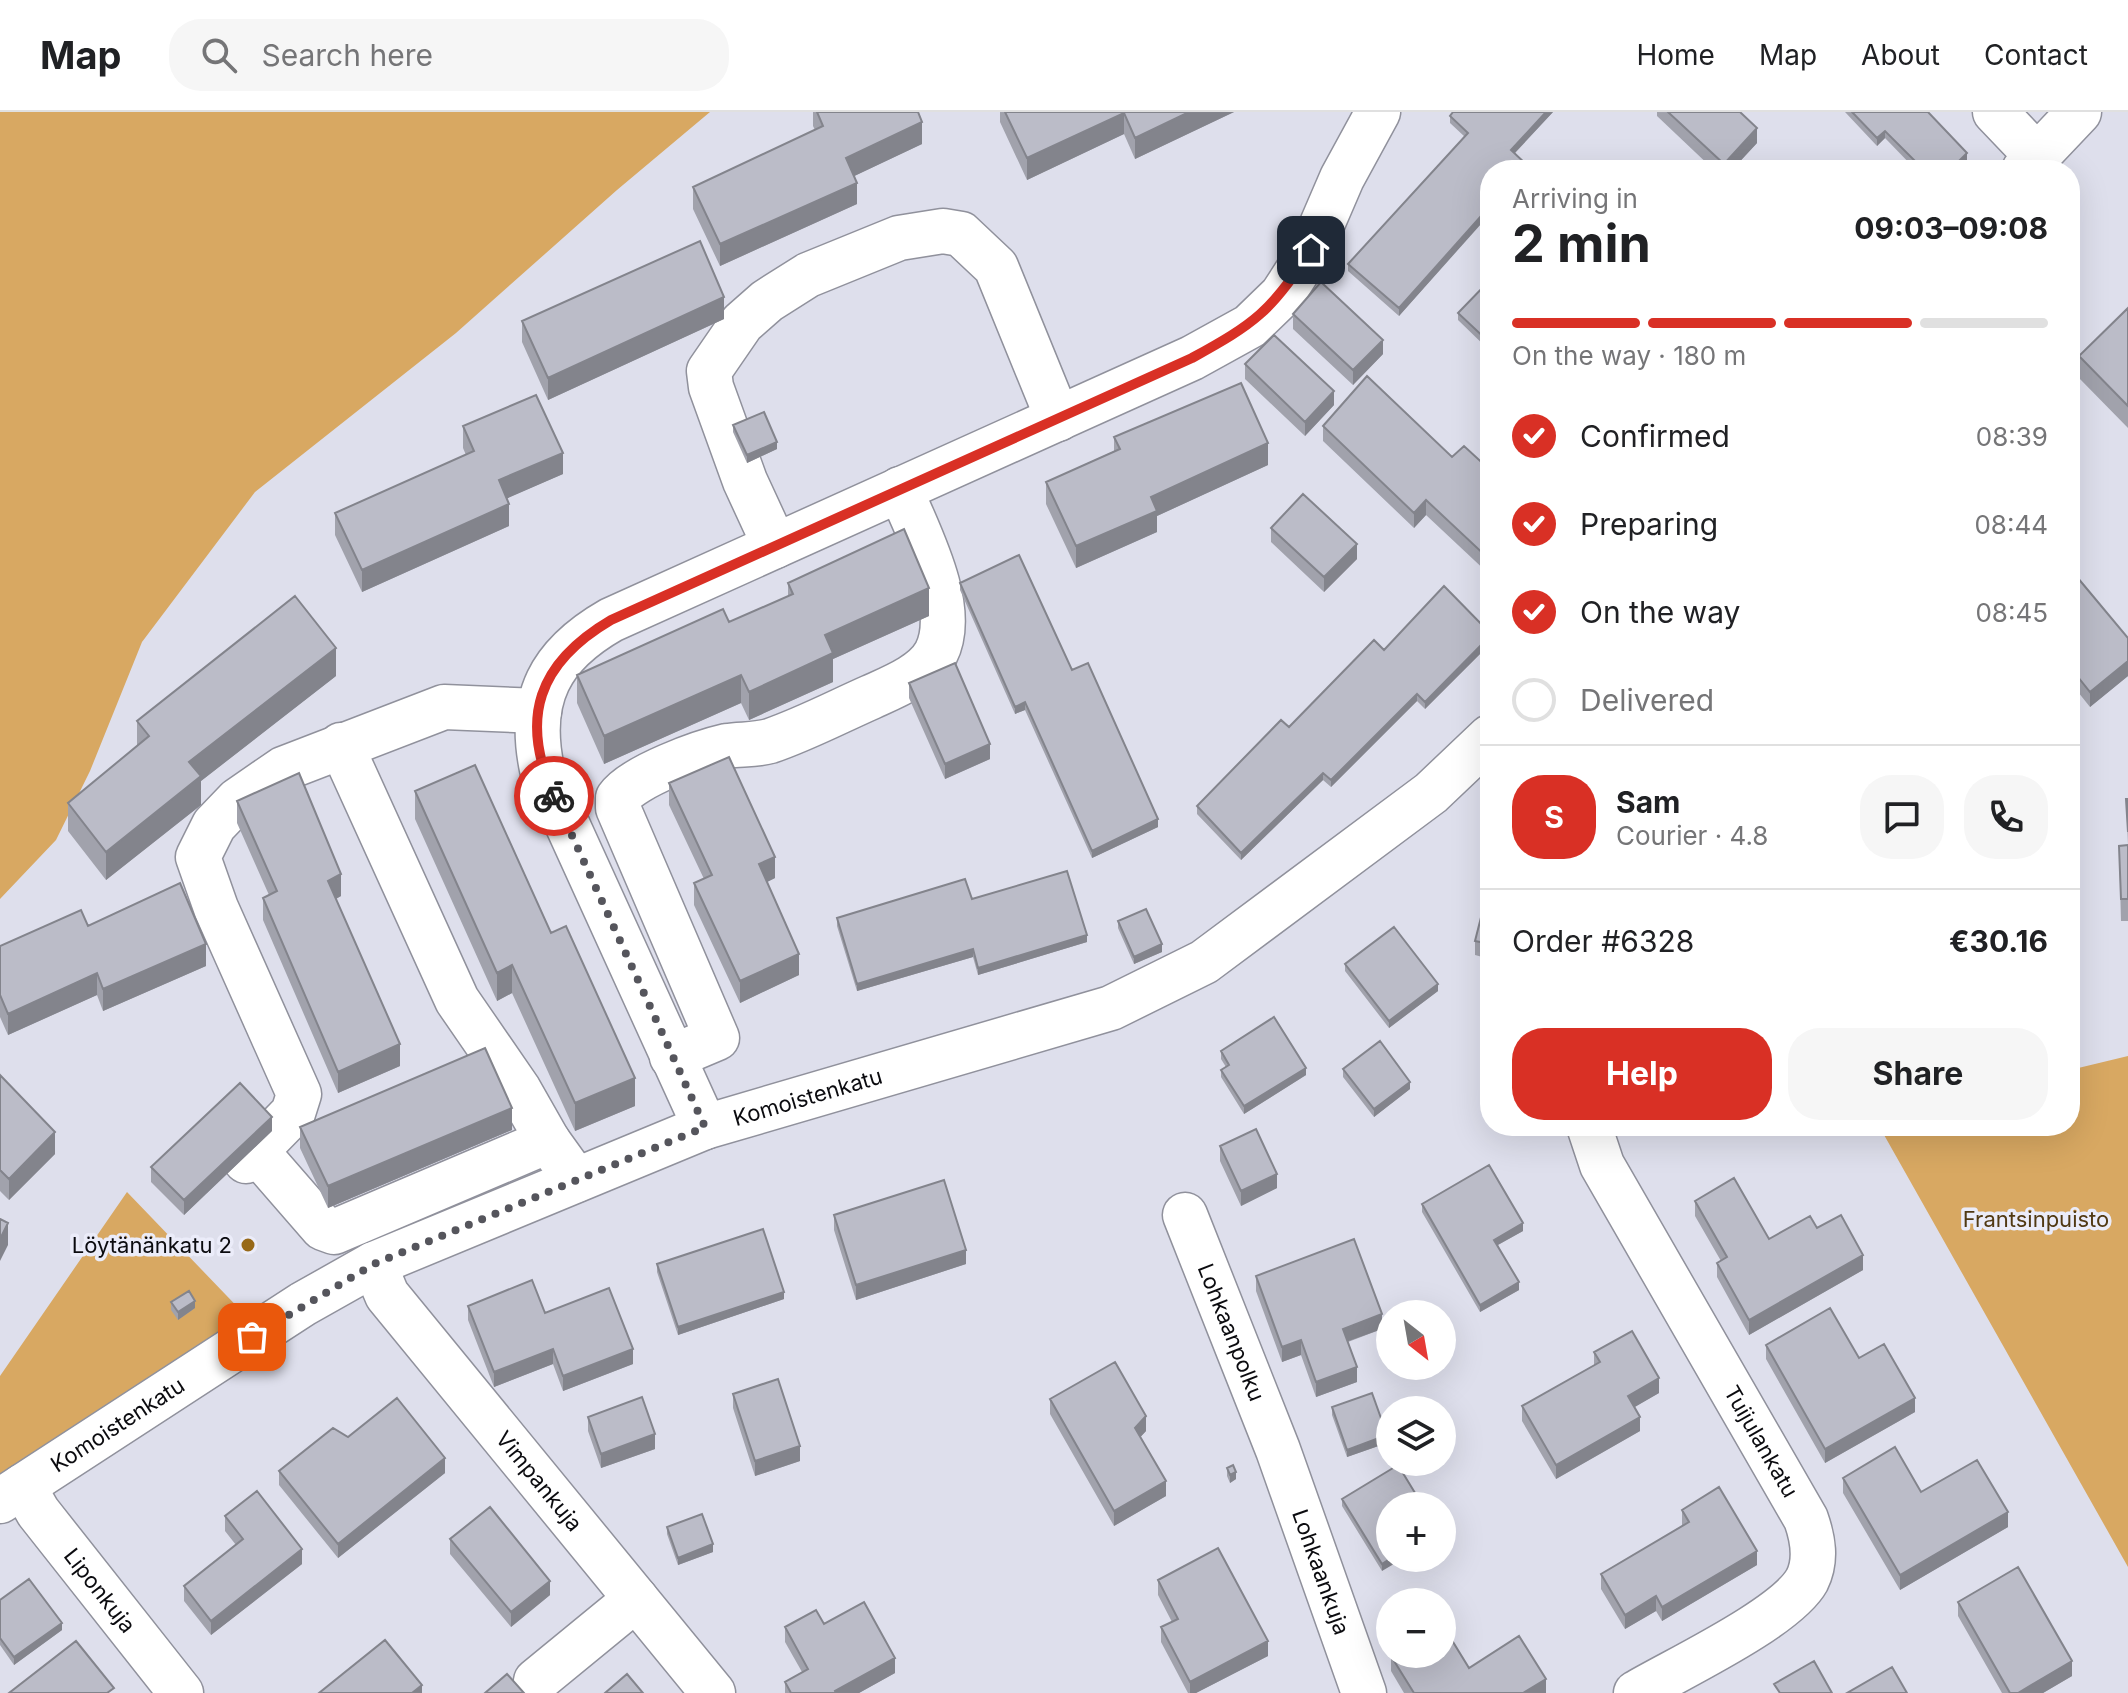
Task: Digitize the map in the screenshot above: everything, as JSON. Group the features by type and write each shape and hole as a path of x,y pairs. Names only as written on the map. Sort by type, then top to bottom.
{"street":[{"path":"705,1127 542,769 537,745 539,711 546,681 560,659 584,636 775,546 1192,358 1250,326 1282,295 1311,250 1342,178 1378,112"},
{"path":"1995,112 2028,160"},
{"path":"2033,160 2079,112"},
{"path":"775,546 745,481 711,387 709,371 742,323 767,301 808,275 899,238 943,231 961,234 996,267 1058,419"},
{"path":"672,1057 717,1038 618,808 618,798 635,783 703,753 764,742 793,733 901,683 927,664 936,652 942,632 939,584 900,489"},
{"path":"539,711 444,707 283,769 238,800 214,825 198,857 216,908 299,1094 293,1113 251,1156 323,1228 334,1232 548,1141"},
{"path":"341,745 457,1000 576,1180"},
{"name":"Komoistenkatu","path":"11,1494 303,1304 374,1264 705,1127 1111,1008 1204,962 1431,793 1480,746"},
{"name":"Tuijulankatu","path":"1592,1136 1602,1165 1806,1519 1813,1541 1807,1580 1787,1603 1636,1693"},
{"name":"Lohkaanpolku","path":"1185,1215 1278,1450"},
{"name":"Vimpankuja","path":"374,1264 387,1295 713,1693"},
{"name":"Lohkaankuja","path":"1278,1450 1364,1693"},
{"name":"Liponkuja","path":"11,1494 38,1512 181,1693"},
{"path":"536,1681 636,1599"}],"green space":[{"path":"0,112 710,112 456,333 255,492 142,642 90,771 56,840 0,899"},
{"name":"Frantsinpuisto","path":"2128,1056 2128,1567 1885,1136 2080,1136 2080,1068"},
{"path":"127,1192 250,1320 0,1482 0,1376"}],"building":[{"path":"817,112 918,112 922,122 846,158 857,183 720,244 693,187 823,126"},
{"path":"1005,112 1189,112 1135,138 1124,113 1027,158"},
{"path":"1453,112 1546,112 1511,150 1522,160 1480,160 1480,217 1399,308 1348,264 1468,133 1450,116"},
{"path":"1668,112 1740,112 1757,128 1728,160 1720,160"},
{"path":"1852,112 1928,112 1967,153 1960,160 1914,160 1885,131 1877,138"},
{"path":"700,241 724,297 548,378 522,321"},
{"path":"1321,282 1383,340 1353,370 1293,314"},
{"path":"1480,290 1480,334 1458,313"},
{"path":"2128,308 2128,406 2080,357"},
{"path":"1274,335 1334,391 1305,422 1245,364"},
{"path":"1367,376 1452,457 1464,446 1480,461 1480,551 1426,500 1414,513 1323,426"},
{"path":"1241,383 1268,443 1151,497 1157,511 1076,546 1046,482 1120,449 1114,437"},
{"path":"536,395 563,453 499,480 509,504 362,570 335,513 474,451 463,426"},
{"path":"764,412 777,442 747,455 733,425"},
{"path":"1303,494 1357,544 1324,577 1271,528"},
{"path":"904,529 929,588 825,635 833,653 749,692 741,675 604,736 577,675 723,609 729,622 793,594 788,583"},
{"path":"1019,555 1072,670 1088,663 1158,819 1092,851 1025,702 1015,707 960,583"},
{"path":"2080,581 2128,638 2128,661 2090,692 2080,680"},
{"path":"1444,586 1480,623 1480,646 1425,702 1417,694 1331,780 1323,773 1241,853 1197,806 1281,720 1289,727 1374,640 1384,650"},
{"path":"295,596 336,648 189,762 201,776 106,852 68,803 149,736 137,721"},
{"path":"955,663 990,744 945,764 909,683"},
{"path":"729,757 775,857 759,864 799,954 740,981 694,883 712,875 669,783"},
{"path":"475,765 551,933 566,926 635,1078 575,1103 512,965 497,973 415,791"},
{"path":"299,773 341,874 328,881 400,1044 338,1072 263,898 277,891 237,801"},
{"path":"2128,845 2128,899 2121,899 2119,846"},
{"path":"1067,871 1087,935 978,968 973,949 857,984 837,918 965,879 972,899"},
{"path":"180,883 206,944 103,989 97,973 8,1014 0,995 0,946 81,910 88,926"},
{"path":"1146,909 1162,944 1134,957 1118,921"},
{"path":"1480,921 1480,942 1475,941"},
{"path":"1394,927 1438,984 1389,1021 1345,964"},
{"path":"1274,1017 1306,1068 1244,1106 1221,1070 1229,1065 1221,1051"},
{"path":"1380,1041 1410,1082 1374,1109 1343,1069"},
{"path":"485,1048 512,1108 328,1186 300,1127"},
{"path":"0,1075 55,1132 9,1179 0,1170"},
{"path":"240,1083 272,1117 184,1200 151,1167"},
{"path":"1256,1129 1277,1174 1241,1191 1220,1146"},
{"path":"1489,1165 1523,1223 1494,1240 1519,1282 1480,1305 1422,1204"},
{"path":"1734,1178 1769,1239 1810,1216 1817,1228 1841,1215 1863,1255 1749,1320 1717,1263 1727,1257 1695,1201"},
{"path":"944,1180 966,1250 856,1285 834,1215"},
{"path":"0,1219 8,1223 0,1239"},
{"path":"763,1229 784,1292 678,1327 657,1264"},
{"path":"1354,1239 1377,1300 1376,1316 1343,1329 1357,1367 1316,1382 1301,1340 1282,1347 1256,1276"},
{"path":"532,1280 545,1313 609,1288 633,1349 563,1376 553,1349 494,1372 468,1306"},
{"path":"189,1291 195,1301 178,1312 171,1302"},
{"path":"1830,1308 1859,1358 1884,1344 1915,1398 1825,1449 1766,1345"},
{"path":"1632,1331 1659,1378 1628,1396 1640,1417 1556,1465 1522,1406 1600,1362 1594,1352"},
{"path":"1115,1362 1146,1416 1135,1428 1166,1481 1114,1511 1050,1399"},
{"path":"778,1379 800,1446 755,1461 733,1394"},
{"path":"1372,1393 1376,1404 1376,1439 1347,1450 1332,1407"},
{"path":"642,1397 655,1434 601,1454 588,1417"},
{"path":"397,1398 445,1458 338,1544 279,1471 333,1428 348,1437"},
{"path":"1895,1447 1921,1492 1977,1460 2008,1512 1900,1575 1843,1478"},
{"path":"1233,1465 1236,1472 1230,1475 1227,1468"},
{"path":"1380,1476 1405,1476 1414,1492 1376,1492 1376,1554 1342,1499"},
{"path":"1719,1487 1757,1551 1662,1607 1656,1596 1625,1615 1601,1574 1689,1522 1682,1510"},
{"path":"257,1491 302,1549 211,1621 184,1586 243,1539 225,1516"},
{"path":"490,1507 550,1581 511,1612 450,1539"},
{"path":"702,1514 713,1544 678,1558 667,1527"},
{"path":"1218,1548 1268,1641 1190,1682 1161,1627 1178,1619 1158,1580"},
{"path":"2018,1567 2072,1661 2018,1693 2010,1693 1958,1602"},
{"path":"29,1579 62,1623 14,1657 0,1638 0,1600"},
{"path":"864,1602 895,1658 836,1693 791,1693 785,1682 808,1669 785,1627 816,1610 824,1624"},
{"path":"1519,1636 1546,1679 1523,1693 1414,1693 1398,1668 1456,1668 1456,1647 1469,1668"},
{"path":"385,1640 422,1685 412,1693 319,1693"},
{"path":"76,1641 114,1688 107,1693 9,1693"},
{"path":"1814,1661 1832,1693 1780,1693 1774,1684"},
{"path":"1892,1667 1907,1693 1847,1693"},
{"path":"507,1674 524,1693 485,1693"},
{"path":"627,1674 643,1693 605,1693"}],"way so far":[{"path":"252,1337 374,1264 705,1127 642,995 554,796"}],"place":[{"name":"Löytänänkatu 2","path":"248,1245"}],"route":[{"path":"554,796 542,769 537,745 539,711 546,681 560,659 584,636 611,620 1192,358 1250,326 1282,295 1311,250"}]}
